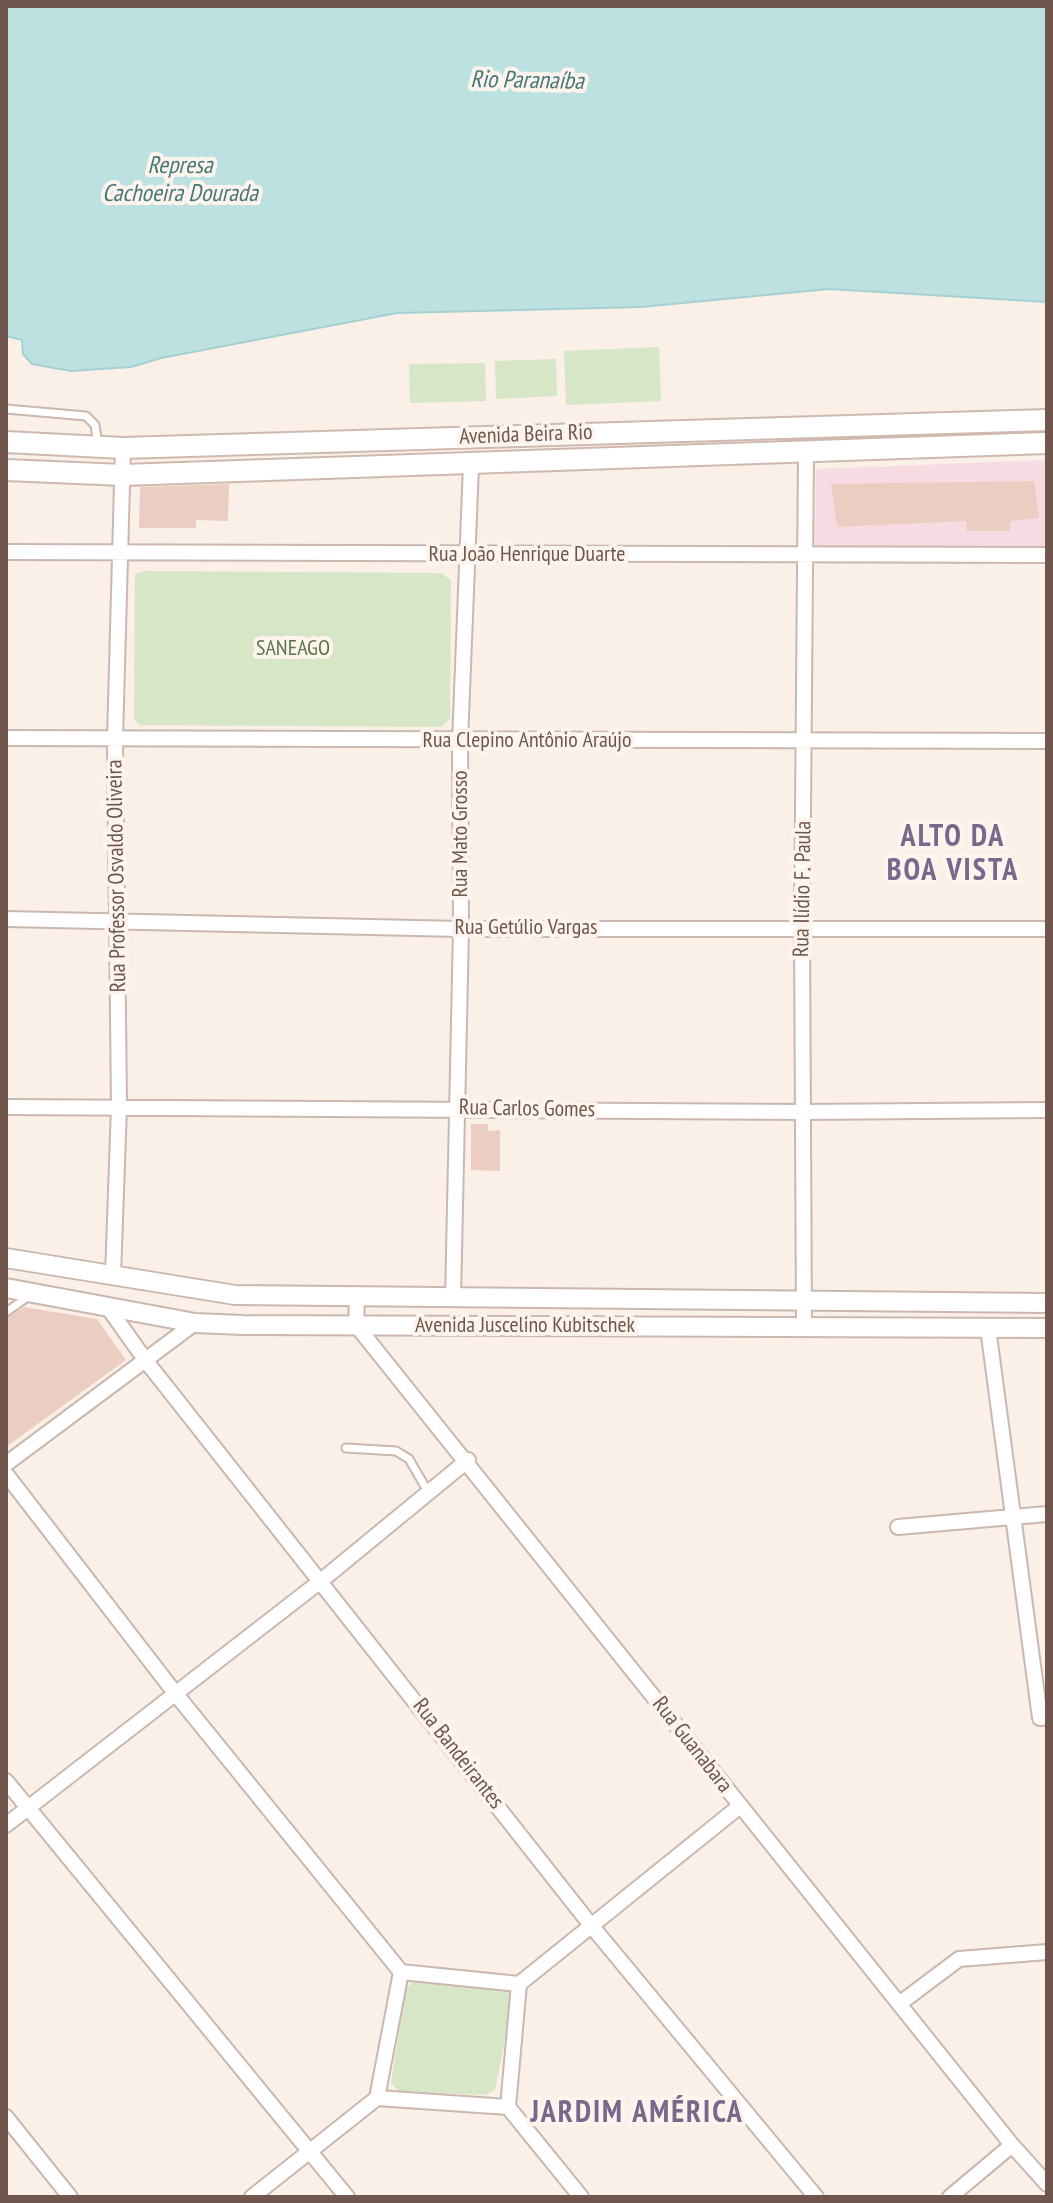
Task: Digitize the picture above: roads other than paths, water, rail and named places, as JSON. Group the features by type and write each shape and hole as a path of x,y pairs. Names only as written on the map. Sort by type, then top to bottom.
{"main road":[{"name":"Avenida Beira Rio","path":"6,442 123,448 1047,420"},
{"name":"Avenida Beira Rio","path":"6,470 123,475 1047,443"}],"street":[{"name":"Rua Professor Osvaldo Oliveira","path":"113,1276 119,1107 115,739 123,448"},
{"name":"Rua Ilídio F. Paula","path":"804,1327 802,928 808,552 806,452"},
{"name":"Rua Mato Grosso","path":"453,1299 461,929 460,742 471,465"},
{"name":"Rua João Henrique Duarte","path":"6,552 466,556 808,552 1047,555"},
{"name":"Rua Clepino Antônio Araújo","path":"6,738 460,742 805,738 1047,741"},
{"name":"Rua Getúlio Vargas","path":"6,919 461,929 1047,929"},
{"name":"Rua Carlos Gomes","path":"6,1107 802,1112 1047,1110"},
{"name":"Avenida Juscelino Kubitschek","path":"6,1258 235,1295 1047,1303"},
{"name":"Avenida Juscelino Kubitschek","path":"6,1288 195,1323 1047,1328"},
{"path":"356,1325 357,1298"},
{"path":"540,1300 540,1326"},
{"path":"971,1302 980,1328 1043,1718"},
{"name":"Rua Bandeirantes","path":"107,1306 146,1361 322,1580 590,1924 816,2197"},
{"path":"6,1464 195,1323"},
{"name":"Rua Guanabara","path":"356,1325 468,1460 1012,2145 1047,2184"},
{"path":"6,1825 322,1580 427,1490 468,1460"},
{"path":"6,1474 175,1693 401,1972 519,1984"},
{"path":"898,1527 1047,1514"},
{"path":"6,1781 347,2197"},
{"path":"581,2197 508,2107 519,1984 740,1806"},
{"path":"899,2004 959,1959 1047,1952"},
{"path":"252,2197 377,2098 401,1972"},
{"path":"377,2098 508,2107"},
{"path":"6,2117 70,2197"},
{"path":"950,2197 1012,2145"}],"lane":[{"path":"6,409 86,416 95,425 99,447"},
{"path":"6,1312 34,1293"},
{"path":"346,1448 396,1451 409,1459 427,1490"}],"water":[{"name":"Represa Cachoeira Dourada","path":"6,6 1047,6 1047,302 829,289 641,307 397,313 161,358 131,367 71,371 32,364 23,354 22,340 6,336"}],"district":[{"name":"ALTO DA BOA VISTA","path":"953,854"},
{"name":"JARDIM AMÉRICA","path":"637,2113"}],"water label":[{"name":"Rio Paranaíba","path":"527,81"}],"park label":[{"name":"SANEAGO","path":"293,649"}]}
